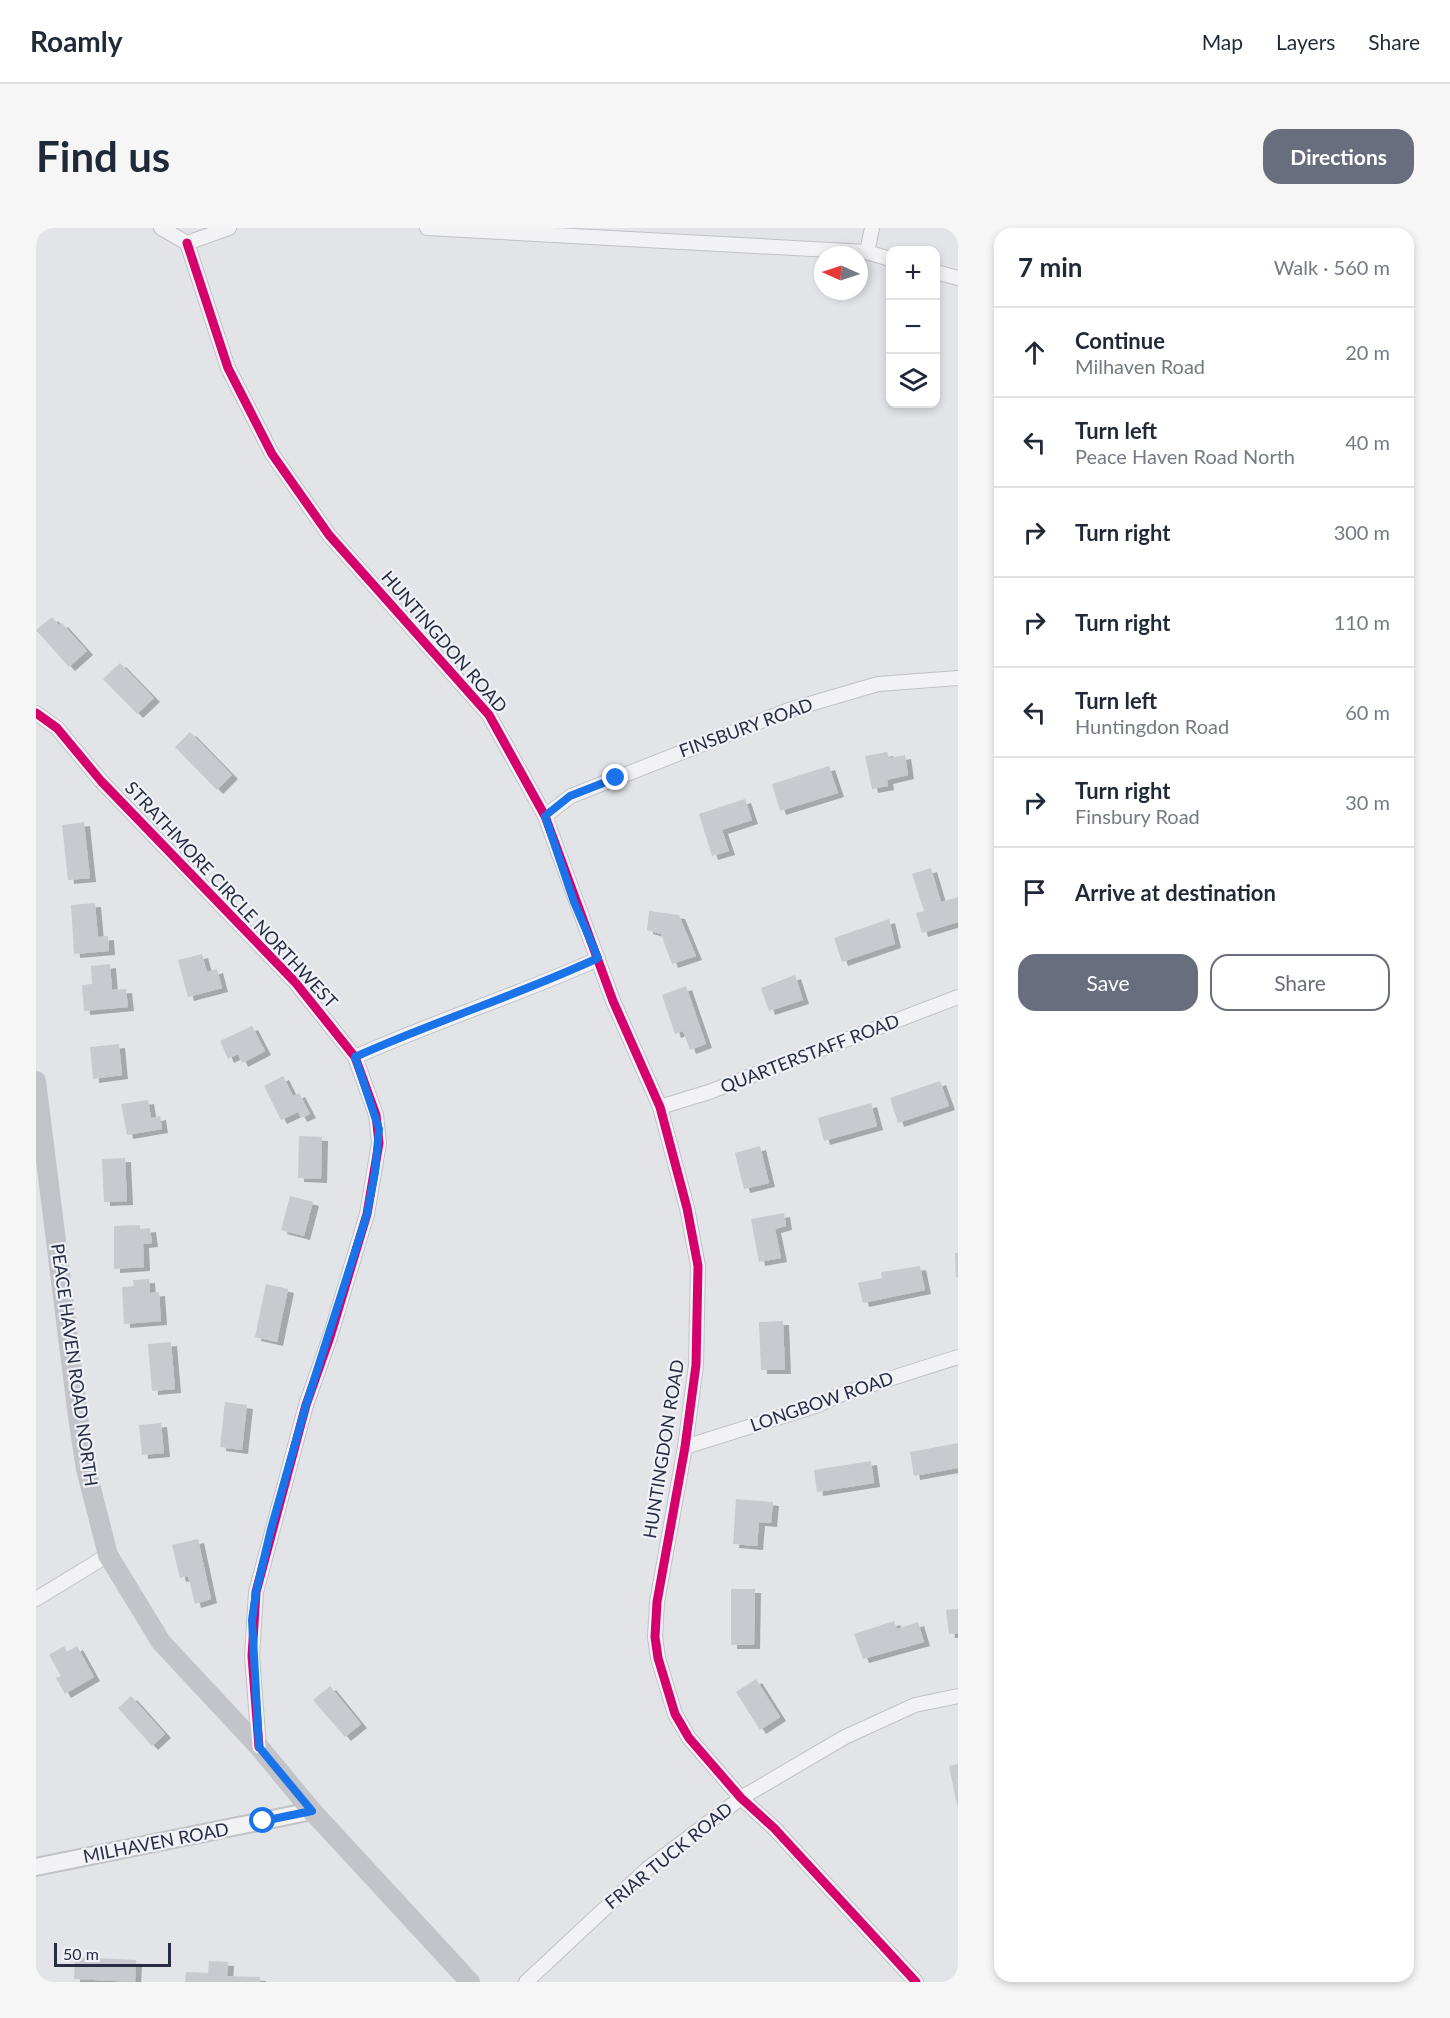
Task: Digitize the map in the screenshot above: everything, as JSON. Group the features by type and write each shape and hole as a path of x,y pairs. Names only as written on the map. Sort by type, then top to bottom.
{"main road":[{"name":"PEACE HAVEN ROAD NORTH","path":"36,1081 78,1417 86,1469 108,1555 161,1642 259,1747 312,1811 470,1982"}],"street":[{"path":"161,228 187,243 229,228"},
{"path":"427,228 814,249"},
{"path":"868,247 872,228"},
{"name":"HUNTINGDON ROAD","path":"187,243 228,368 272,454 329,535 489,716 545,816 574,902 598,958 613,1001 660,1107 687,1208 698,1266 696,1365 685,1447 657,1602 655,1637 658,1658 681,1727 741,1798 774,1828 915,1982"},
{"path":"868,252 886,258"},
{"path":"940,273 958,278"},
{"name":"FINSBURY ROAD","path":"545,816 570,796 789,710 878,684 958,678"},
{"name":"STRATHMORE CIRCLE NORTHWEST","path":"36,713 57,728 101,781 295,982 355,1057 379,1129 375,1172 367,1214 306,1405 256,1592 252,1656 259,1747"},
{"path":"355,1057 417,1029 550,980 598,958"},
{"name":"QUARTERSTAFF ROAD","path":"660,1107 709,1092 958,997"},
{"name":"LONGBOW ROAD","path":"685,1447 818,1406 842,1394 958,1357"},
{"path":"36,1599 108,1555"},
{"name":"FRIAR TUCK ROAD","path":"526,1982 647,1869 741,1798 845,1737 915,1705 958,1696"},
{"name":"MILHAVEN ROAD","path":"36,1867 312,1811"}],"building":[{"path":"52,617 59,625 62,623 87,651 69,667 36,630"},
{"path":"120,663 154,698 137,714 103,679"},
{"path":"190,732 232,775 217,790 175,747"},
{"path":"887,752 889,758 905,755 908,775 887,780 888,786 872,789 865,756"},
{"path":"829,766 838,793 780,811 772,784"},
{"path":"745,799 752,820 722,830 729,851 712,856 699,814"},
{"path":"84,822 90,878 68,880 62,825"},
{"path":"931,868 941,902 958,897 958,922 922,933 916,913 924,911 912,874"},
{"path":"95,903 98,937 108,936 109,951 74,954 71,905"},
{"path":"649,911 679,915 696,956 672,964 661,934 647,930"},
{"path":"889,919 895,944 842,962 834,938"},
{"path":"202,954 207,972 217,969 222,988 188,997 178,960"},
{"path":"110,964 112,990 126,989 128,1007 84,1011 82,985 92,984 91,966"},
{"path":"795,975 803,1000 769,1011 761,988"},
{"path":"686,986 706,1044 690,1050 683,1031 675,1034 662,995"},
{"path":"252,1026 265,1051 242,1063 238,1054 228,1059 220,1041"},
{"path":"119,1044 122,1075 93,1079 90,1047"},
{"path":"283,1076 293,1096 299,1093 310,1114 301,1118 298,1112 281,1120 264,1086"},
{"path":"940,1081 949,1106 898,1123 890,1098"},
{"path":"148,1100 151,1118 160,1116 162,1129 127,1135 121,1104"},
{"path":"871,1103 877,1126 824,1141 818,1118"},
{"path":"299,1136 322,1137 321,1179 298,1178"},
{"path":"760,1146 769,1183 744,1189 735,1153"},
{"path":"125,1158 127,1201 104,1202 102,1159"},
{"path":"290,1196 313,1202 304,1236 281,1230"},
{"path":"784,1213 786,1226 775,1229 781,1258 759,1262 751,1219"},
{"path":"140,1225 140,1229 150,1228 152,1243 143,1244 144,1267 114,1269 114,1226"},
{"path":"955,1253 958,1253 958,1277 956,1277"},
{"path":"920,1266 925,1290 863,1303 858,1283 882,1278 881,1272"},
{"path":"149,1279 150,1293 159,1292 161,1321 124,1324 122,1287 134,1286 133,1280"},
{"path":"266,1284 288,1289 277,1342 255,1337"},
{"path":"783,1321 785,1370 761,1370 759,1322"},
{"path":"171,1342 175,1389 152,1391 148,1344"},
{"path":"225,1402 247,1405 242,1450 220,1447"},
{"path":"161,1423 164,1453 142,1455 139,1425"},
{"path":"958,1443 958,1468 914,1476 910,1452"},
{"path":"871,1461 874,1483 817,1492 814,1470"},
{"path":"736,1499 773,1502 771,1523 759,1522 757,1546 733,1544"},
{"path":"198,1539 211,1599 195,1604 188,1576 180,1578 172,1545"},
{"path":"731,1589 755,1589 754,1645 731,1645"},
{"path":"958,1609 958,1633 949,1634 946,1610"},
{"path":"894,1621 897,1629 918,1622 924,1642 863,1659 854,1634"},
{"path":"64,1646 67,1652 77,1646 94,1677 65,1694 56,1678 61,1676 49,1655"},
{"path":"756,1679 780,1717 760,1730 736,1692"},
{"path":"330,1686 361,1724 345,1737 313,1700"},
{"path":"131,1696 165,1734 152,1746 118,1708"},
{"path":"958,1764 958,1805 957,1805 949,1766"},
{"path":"75,1957 136,1960 135,1982 74,1979"},
{"path":"209,1961 228,1962 227,1976 260,1977 260,1982 185,1982 186,1972 208,1973"}],"cycle path":[{"path":"187,243 228,368 272,454 329,535 489,715 545,816 613,1001 660,1107 687,1208 698,1266 696,1365 685,1447 657,1602 655,1637 658,1658 675,1714 689,1738 741,1798 774,1828 916,1982"},
{"path":"36,713 57,728 101,781 295,982 355,1057 376,1115 379,1143 367,1214 330,1337 306,1405 256,1592 252,1656 259,1747"}],"route":[{"path":"263,1821 312,1811 259,1747 252,1656 252,1620 256,1592 271,1529 306,1405 330,1337 367,1214 375,1172 379,1129 365,1081 355,1057 417,1029 560,976 598,958 574,902 545,816 570,796 616,778"}]}
